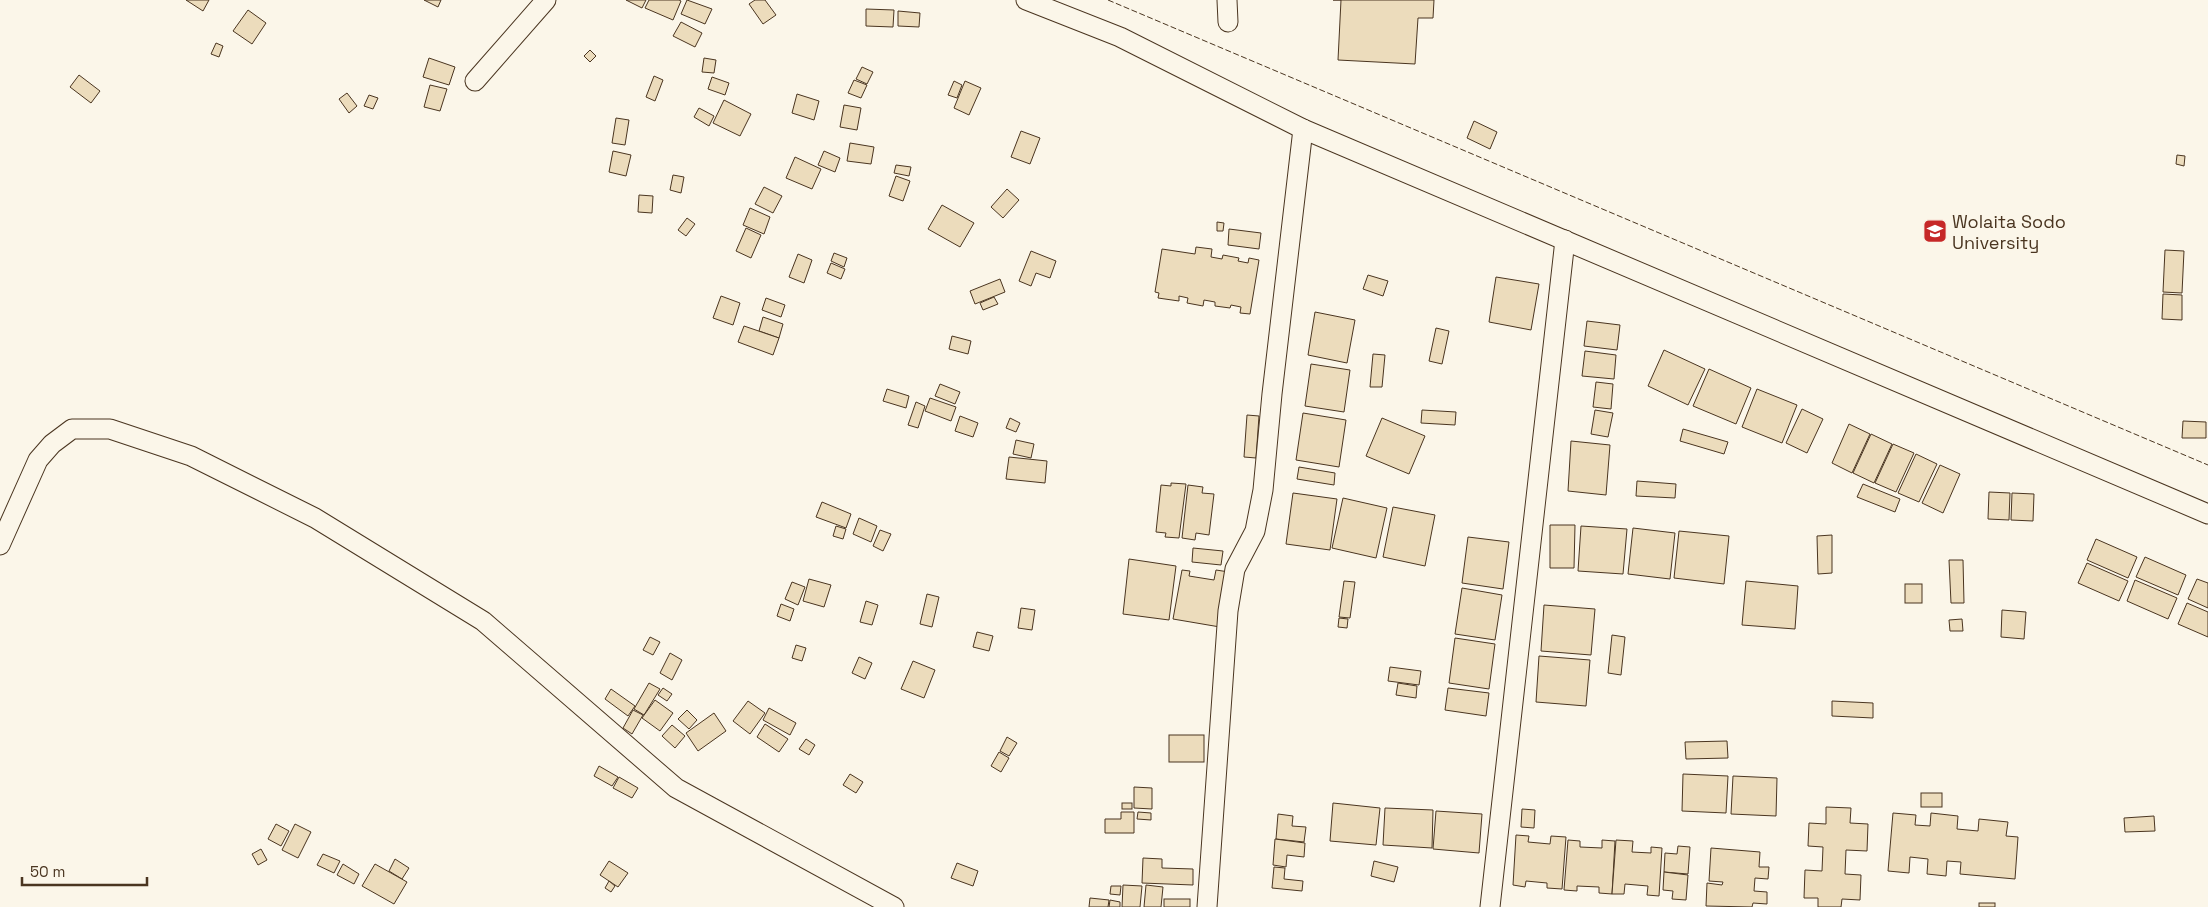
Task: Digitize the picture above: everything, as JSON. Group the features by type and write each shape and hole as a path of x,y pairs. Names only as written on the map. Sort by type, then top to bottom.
{"street":[{"path":"476,81 546,0"},
{"path":"1026,0 1120,37 1303,129 2208,514"},
{"path":"1227,0 1228,22"},
{"path":"1207,907 1228,611 1235,569 1255,531 1263,490 1272,394 1303,129"},
{"path":"1490,907 1565,240"},
{"path":"0,545 38,460 52,444 72,429 110,429 190,456 315,518 483,621 676,788 894,907"}],"building":[{"path":"186,0 209,0 203,11"},
{"path":"424,0 441,0 438,7"},
{"path":"626,0 646,0 642,8"},
{"path":"649,0 681,1 673,20 645,8"},
{"path":"687,0 712,9 705,24 681,14"},
{"path":"755,0 765,0 776,15 763,24 749,4"},
{"path":"1341,0 1434,0 1433,18 1418,18 1415,64 1338,60"},
{"path":"866,9 894,10 893,27 866,26"},
{"path":"248,10 266,23 252,44 233,31"},
{"path":"898,11 920,13 919,27 898,26"},
{"path":"681,22 702,33 695,47 673,36"},
{"path":"216,43 223,46 219,57 211,54"},
{"path":"590,50 596,56 590,62 584,56"},
{"path":"429,58 455,67 449,85 423,77"},
{"path":"704,58 716,60 714,73 702,72"},
{"path":"862,67 873,72 867,84 856,79"},
{"path":"79,75 100,91 91,103 70,87"},
{"path":"654,76 663,80 655,101 646,97"},
{"path":"712,77 729,83 725,95 708,89"},
{"path":"854,80 867,85 861,98 848,93"},
{"path":"954,81 962,85 957,98 948,95"},
{"path":"965,81 981,88 969,115 954,108"},
{"path":"430,85 447,89 440,111 424,107"},
{"path":"347,93 357,106 349,113 339,99"},
{"path":"797,94 819,101 814,120 792,113"},
{"path":"369,95 378,98 373,109 364,106"},
{"path":"724,100 751,114 740,136 713,123"},
{"path":"844,105 861,108 857,130 840,127"},
{"path":"699,108 714,116 709,126 694,117"},
{"path":"616,118 629,120 625,145 612,143"},
{"path":"1474,121 1497,132 1490,149 1467,138"},
{"path":"1021,131 1040,138 1030,164 1011,157"},
{"path":"850,143 874,147 871,164 847,161"},
{"path":"613,151 631,155 626,176 609,172"},
{"path":"824,151 840,158 835,172 818,165"},
{"path":"2177,155 2185,156 2184,166 2176,164"},
{"path":"795,157 821,169 812,189 786,178"},
{"path":"896,165 911,167 909,176 894,173"},
{"path":"673,175 684,177 681,193 670,190"},
{"path":"896,176 910,181 903,201 889,196"},
{"path":"764,187 782,196 773,213 755,204"},
{"path":"1007,189 1019,200 1003,218 991,207"},
{"path":"639,195 653,196 652,213 638,212"},
{"path":"942,205 974,223 960,247 928,229"},
{"path":"750,208 770,217 764,234 743,225"},
{"path":"687,218 695,224 686,236 678,230"},
{"path":"1217,222 1224,223 1223,231 1217,231"},
{"path":"746,228 761,235 751,258 736,251"},
{"path":"1229,229 1261,233 1259,249 1228,245"},
{"path":"1196,247 1212,249 1211,257 1222,259 1223,255 1239,258 1238,261 1248,263 1249,258 1259,260 1250,314 1240,313 1241,307 1231,305 1230,308 1215,306 1215,302 1204,300 1203,306 1187,303 1188,298 1179,296 1179,301 1158,298 1159,293 1155,292 1162,249 1195,254"},
{"path":"2165,250 2184,251 2182,293 2163,292"},
{"path":"1031,251 1056,261 1050,278 1036,273 1031,286 1019,281"},
{"path":"834,253 847,258 844,267 831,261"},
{"path":"798,254 812,260 804,283 789,277"},
{"path":"831,263 845,269 841,279 827,273"},
{"path":"1368,275 1388,281 1383,296 1363,289"},
{"path":"1496,277 1539,284 1531,330 1489,322"},
{"path":"1000,279 1005,292 975,304 970,291"},
{"path":"2163,294 2182,295 2182,320 2162,319"},
{"path":"721,296 740,303 733,325 713,318"},
{"path":"994,297 998,304 983,310 980,303"},
{"path":"766,298 785,305 781,317 762,310"},
{"path":"1315,312 1355,320 1347,363 1308,355"},
{"path":"763,317 783,324 779,338 759,331"},
{"path":"1587,321 1620,325 1617,350 1584,346"},
{"path":"744,326 779,338 773,355 738,342"},
{"path":"1436,328 1449,331 1442,364 1429,361"},
{"path":"952,336 971,341 968,354 949,349"},
{"path":"1664,350 1705,369 1688,405 1648,386"},
{"path":"1585,351 1616,355 1614,379 1582,376"},
{"path":"1373,354 1385,355 1382,387 1370,387"},
{"path":"1311,364 1350,370 1344,412 1305,406"},
{"path":"1709,369 1751,388 1736,424 1693,406"},
{"path":"1596,382 1613,384 1611,409 1593,407"},
{"path":"940,384 960,392 955,404 935,396"},
{"path":"887,389 909,396 906,408 883,401"},
{"path":"1757,389 1797,405 1782,443 1742,427"},
{"path":"930,398 956,407 951,421 925,411"},
{"path":"916,402 925,406 918,428 908,425"},
{"path":"1802,409 1823,419 1807,453 1786,443"},
{"path":"1422,410 1456,412 1455,425 1421,423"},
{"path":"1595,410 1613,413 1608,437 1591,434"},
{"path":"1303,413 1346,420 1339,467 1296,460"},
{"path":"1247,415 1259,416 1256,458 1244,457"},
{"path":"960,416 978,423 973,437 955,431"},
{"path":"1010,418 1020,423 1016,432 1006,428"},
{"path":"1382,418 1425,436 1409,474 1366,456"},
{"path":"2183,421 2206,422 2206,438 2182,438"},
{"path":"1849,424 1870,434 1852,473 1832,463"},
{"path":"1683,429 1728,442 1724,454 1680,441"},
{"path":"1871,434 1892,444 1874,483 1853,473"},
{"path":"1016,440 1034,444 1031,458 1013,454"},
{"path":"1571,441 1610,445 1606,495 1568,491"},
{"path":"1893,444 1914,453 1896,492 1875,483"},
{"path":"1916,454 1937,464 1919,502 1898,493"},
{"path":"1009,457 1047,461 1045,483 1006,479"},
{"path":"1940,465 1960,474 1943,513 1922,503"},
{"path":"1299,467 1335,473 1334,485 1297,479"},
{"path":"1637,481 1676,484 1675,498 1636,496"},
{"path":"1171,483 1186,484 1179,538 1165,537 1166,533 1156,532 1161,485 1171,486"},
{"path":"1863,484 1900,499 1895,512 1857,497"},
{"path":"1188,485 1203,487 1202,493 1214,494 1209,535 1196,533 1195,540 1182,538"},
{"path":"1989,492 2010,493 2009,520 1988,519"},
{"path":"1293,493 1337,499 1330,550 1286,544"},
{"path":"2012,493 2034,494 2033,521 2011,520"},
{"path":"1343,498 1387,508 1376,558 1332,548"},
{"path":"822,502 851,514 846,528 816,517"},
{"path":"1393,507 1435,515 1425,566 1383,557"},
{"path":"859,518 877,526 871,542 853,534"},
{"path":"1550,525 1575,525 1574,568 1550,568"},
{"path":"836,526 846,529 843,539 833,536"},
{"path":"1581,526 1627,529 1623,574 1578,571"},
{"path":"1633,528 1675,533 1670,579 1628,574"},
{"path":"880,530 891,534 883,551 873,546"},
{"path":"1679,531 1729,536 1724,584 1674,578"},
{"path":"1832,535 1832,573 1818,574 1817,536"},
{"path":"1468,537 1509,542 1503,589 1462,583"},
{"path":"2096,539 2137,557 2128,578 2087,560"},
{"path":"1193,548 1223,551 1221,565 1192,562"},
{"path":"2145,557 2186,575 2178,595 2136,577"},
{"path":"1129,559 1176,566 1169,620 1123,614"},
{"path":"1949,560 1963,560 1964,603 1951,603"},
{"path":"2087,563 2128,581 2119,601 2078,583"},
{"path":"1182,570 1190,571 1189,576 1214,580 1216,570 1229,572 1220,627 1173,619"},
{"path":"809,579 831,585 824,607 803,601"},
{"path":"2197,579 2208,583 2208,608 2188,599"},
{"path":"2135,580 2177,598 2168,619 2127,601"},
{"path":"1344,581 1355,582 1350,618 1339,617"},
{"path":"1746,581 1798,586 1795,629 1742,625"},
{"path":"792,582 805,587 798,605 785,599"},
{"path":"1905,584 1922,584 1922,603 1905,603"},
{"path":"1462,588 1502,595 1495,640 1455,634"},
{"path":"927,594 939,597 932,627 920,624"},
{"path":"866,601 878,605 872,625 860,622"},
{"path":"2187,603 2208,612 2208,637 2178,624"},
{"path":"781,604 794,609 790,621 777,616"},
{"path":"1544,605 1595,609 1591,655 1541,651"},
{"path":"1021,608 1035,610 1032,630 1018,628"},
{"path":"2002,610 2026,612 2024,639 2001,637"},
{"path":"1339,618 1348,619 1347,628 1338,627"},
{"path":"1962,619 1963,631 1950,631 1949,620"},
{"path":"977,632 993,636 989,651 973,647"},
{"path":"1612,635 1625,637 1621,675 1608,673"},
{"path":"650,637 660,642 653,655 643,650"},
{"path":"1455,638 1495,644 1489,689 1449,683"},
{"path":"796,645 806,648 802,661 792,658"},
{"path":"670,653 682,660 672,680 660,673"},
{"path":"1539,656 1590,660 1586,706 1536,702"},
{"path":"859,657 872,663 865,679 852,673"},
{"path":"913,661 935,670 924,698 901,689"},
{"path":"1390,667 1421,671 1419,685 1388,681"},
{"path":"649,683 660,689 644,715 634,709"},
{"path":"1398,683 1417,686 1416,698 1396,695"},
{"path":"663,688 672,694 667,701 658,695"},
{"path":"1448,688 1489,693 1486,716 1445,710"},
{"path":"611,689 635,706 628,716 605,699"},
{"path":"655,700 673,713 660,731 642,718"},
{"path":"748,701 765,713 750,734 733,721"},
{"path":"1832,701 1873,703 1873,718 1832,716"},
{"path":"769,708 796,723 790,735 763,720"},
{"path":"633,710 643,715 632,734 623,728"},
{"path":"687,710 697,720 689,729 678,719"},
{"path":"714,713 726,731 698,751 686,733"},
{"path":"765,724 788,739 779,752 757,737"},
{"path":"672,725 685,736 675,748 662,736"},
{"path":"1169,735 1204,735 1204,762 1169,762"},
{"path":"1007,737 1017,743 1009,756 1000,751"},
{"path":"806,739 815,745 809,755 799,749"},
{"path":"1727,741 1728,758 1686,759 1685,742"},
{"path":"999,752 1009,758 1001,772 991,766"},
{"path":"599,766 618,777 612,786 594,776"},
{"path":"850,774 863,782 856,793 843,785"},
{"path":"1683,774 1728,776 1726,813 1682,811"},
{"path":"1733,776 1777,778 1776,816 1731,814"},
{"path":"619,777 638,788 632,798 613,788"},
{"path":"1134,787 1152,788 1152,809 1134,808"},
{"path":"1921,793 1942,793 1942,807 1921,807"},
{"path":"1122,803 1132,803 1132,809 1122,809"},
{"path":"1333,803 1380,808 1376,845 1330,841"},
{"path":"1826,807 1851,808 1850,823 1868,824 1867,851 1846,850 1845,874 1861,875 1860,900 1842,899 1841,907 1818,907 1818,898 1804,898 1805,870 1822,871 1823,847 1808,846 1809,823 1826,824"},
{"path":"1385,808 1433,810 1432,848 1383,845"},
{"path":"1522,809 1535,810 1534,828 1521,827"},
{"path":"1436,811 1482,814 1479,853 1433,849"},
{"path":"1121,812 1134,812 1134,833 1105,833 1105,819 1121,819"},
{"path":"1138,812 1151,813 1151,820 1137,819"},
{"path":"1893,813 1916,815 1915,825 1930,826 1931,813 1958,816 1957,829 1978,831 1979,819 2008,822 2006,836 2018,837 2015,879 1960,874 1961,862 1947,861 1946,876 1927,874 1928,859 1910,857 1909,873 1888,871"},
{"path":"1278,814 1293,816 1292,826 1306,827 1304,842 1276,839"},
{"path":"2154,816 2155,831 2125,832 2124,818"},
{"path":"276,824 289,831 281,846 268,839"},
{"path":"295,824 311,832 298,858 282,850"},
{"path":"1516,835 1529,836 1528,842 1550,844 1551,836 1566,837 1562,889 1547,888 1547,883 1526,881 1525,887 1513,885"},
{"path":"1275,839 1305,843 1304,857 1287,855 1286,867 1273,865"},
{"path":"1568,840 1580,841 1580,847 1602,848 1602,840 1615,841 1612,894 1599,893 1599,887 1577,886 1577,891 1564,890"},
{"path":"1616,840 1633,841 1632,852 1651,853 1651,847 1662,848 1659,896 1647,895 1648,886 1625,884 1624,894 1612,894"},
{"path":"1678,846 1690,847 1688,874 1664,872 1665,853 1677,854"},
{"path":"1711,848 1760,852 1759,867 1769,867 1768,879 1755,878 1754,891 1767,892 1767,904 1753,903 1752,907 1706,906 1707,883 1722,885 1723,882 1709,881"},
{"path":"261,849 267,860 258,865 252,854"},
{"path":"323,854 340,861 334,873 317,865"},
{"path":"1143,858 1162,859 1162,868 1193,869 1193,885 1142,883"},
{"path":"395,859 409,868 402,879 389,871"},
{"path":"609,861 628,873 618,887 600,875"},
{"path":"1374,861 1398,867 1394,882 1371,876"},
{"path":"957,863 978,871 973,886 951,878"},
{"path":"343,864 359,874 354,884 337,875"},
{"path":"375,864 407,882 394,904 362,886"},
{"path":"1274,867 1285,868 1284,879 1303,881 1302,891 1272,888"},
{"path":"1664,872 1688,875 1686,900 1672,899 1673,891 1663,890"},
{"path":"609,881 615,886 611,892 605,888"},
{"path":"1123,885 1142,886 1140,907 1122,907"},
{"path":"1146,885 1163,887 1161,907 1144,907"},
{"path":"1111,886 1121,886 1120,895 1110,894"},
{"path":"1090,898 1109,900 1108,907 1089,907"},
{"path":"1164,899 1190,899 1190,907 1164,907"},
{"path":"1110,900 1120,902 1120,907 1109,907"},
{"path":"1979,903 1995,903 1995,907 1979,907"}],"fence":[{"path":"1108,0 2208,465"}],"place":[{"name":"Wolaita Sodo University","path":"1935,231"}]}
